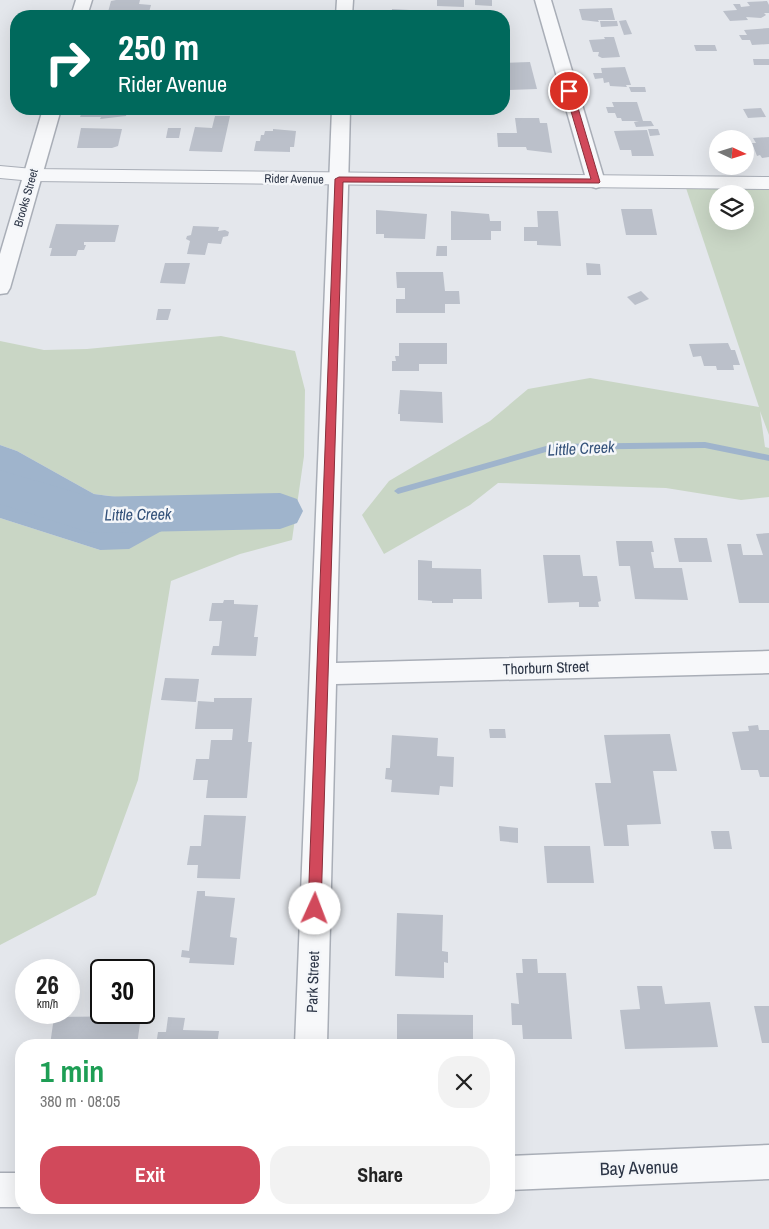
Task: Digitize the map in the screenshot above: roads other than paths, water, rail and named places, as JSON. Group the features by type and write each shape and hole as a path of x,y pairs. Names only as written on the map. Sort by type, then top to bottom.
{"street":[{"path":"542,0 596,182"},
{"name":"Brooks Street","path":"0,288 50,115"},
{"name":"Park Street","path":"311,1039 341,115"},
{"name":"Rider Avenue","path":"0,172 33,175 769,184"},
{"name":"Thorburn Street","path":"323,674 769,662"},
{"name":"Bay Avenue","path":"515,1173 769,1162"},
{"path":"0,1190 15,1190"}],"water":[{"path":"0,445 17,451 94,494 177,505 176,523 129,549 100,550 0,518"}],"waterway":[{"name":"Little Creek","path":"398,491 553,447 705,445 769,458"},
{"name":"Little Creek","path":"0,487 91,515 280,511"}]}
